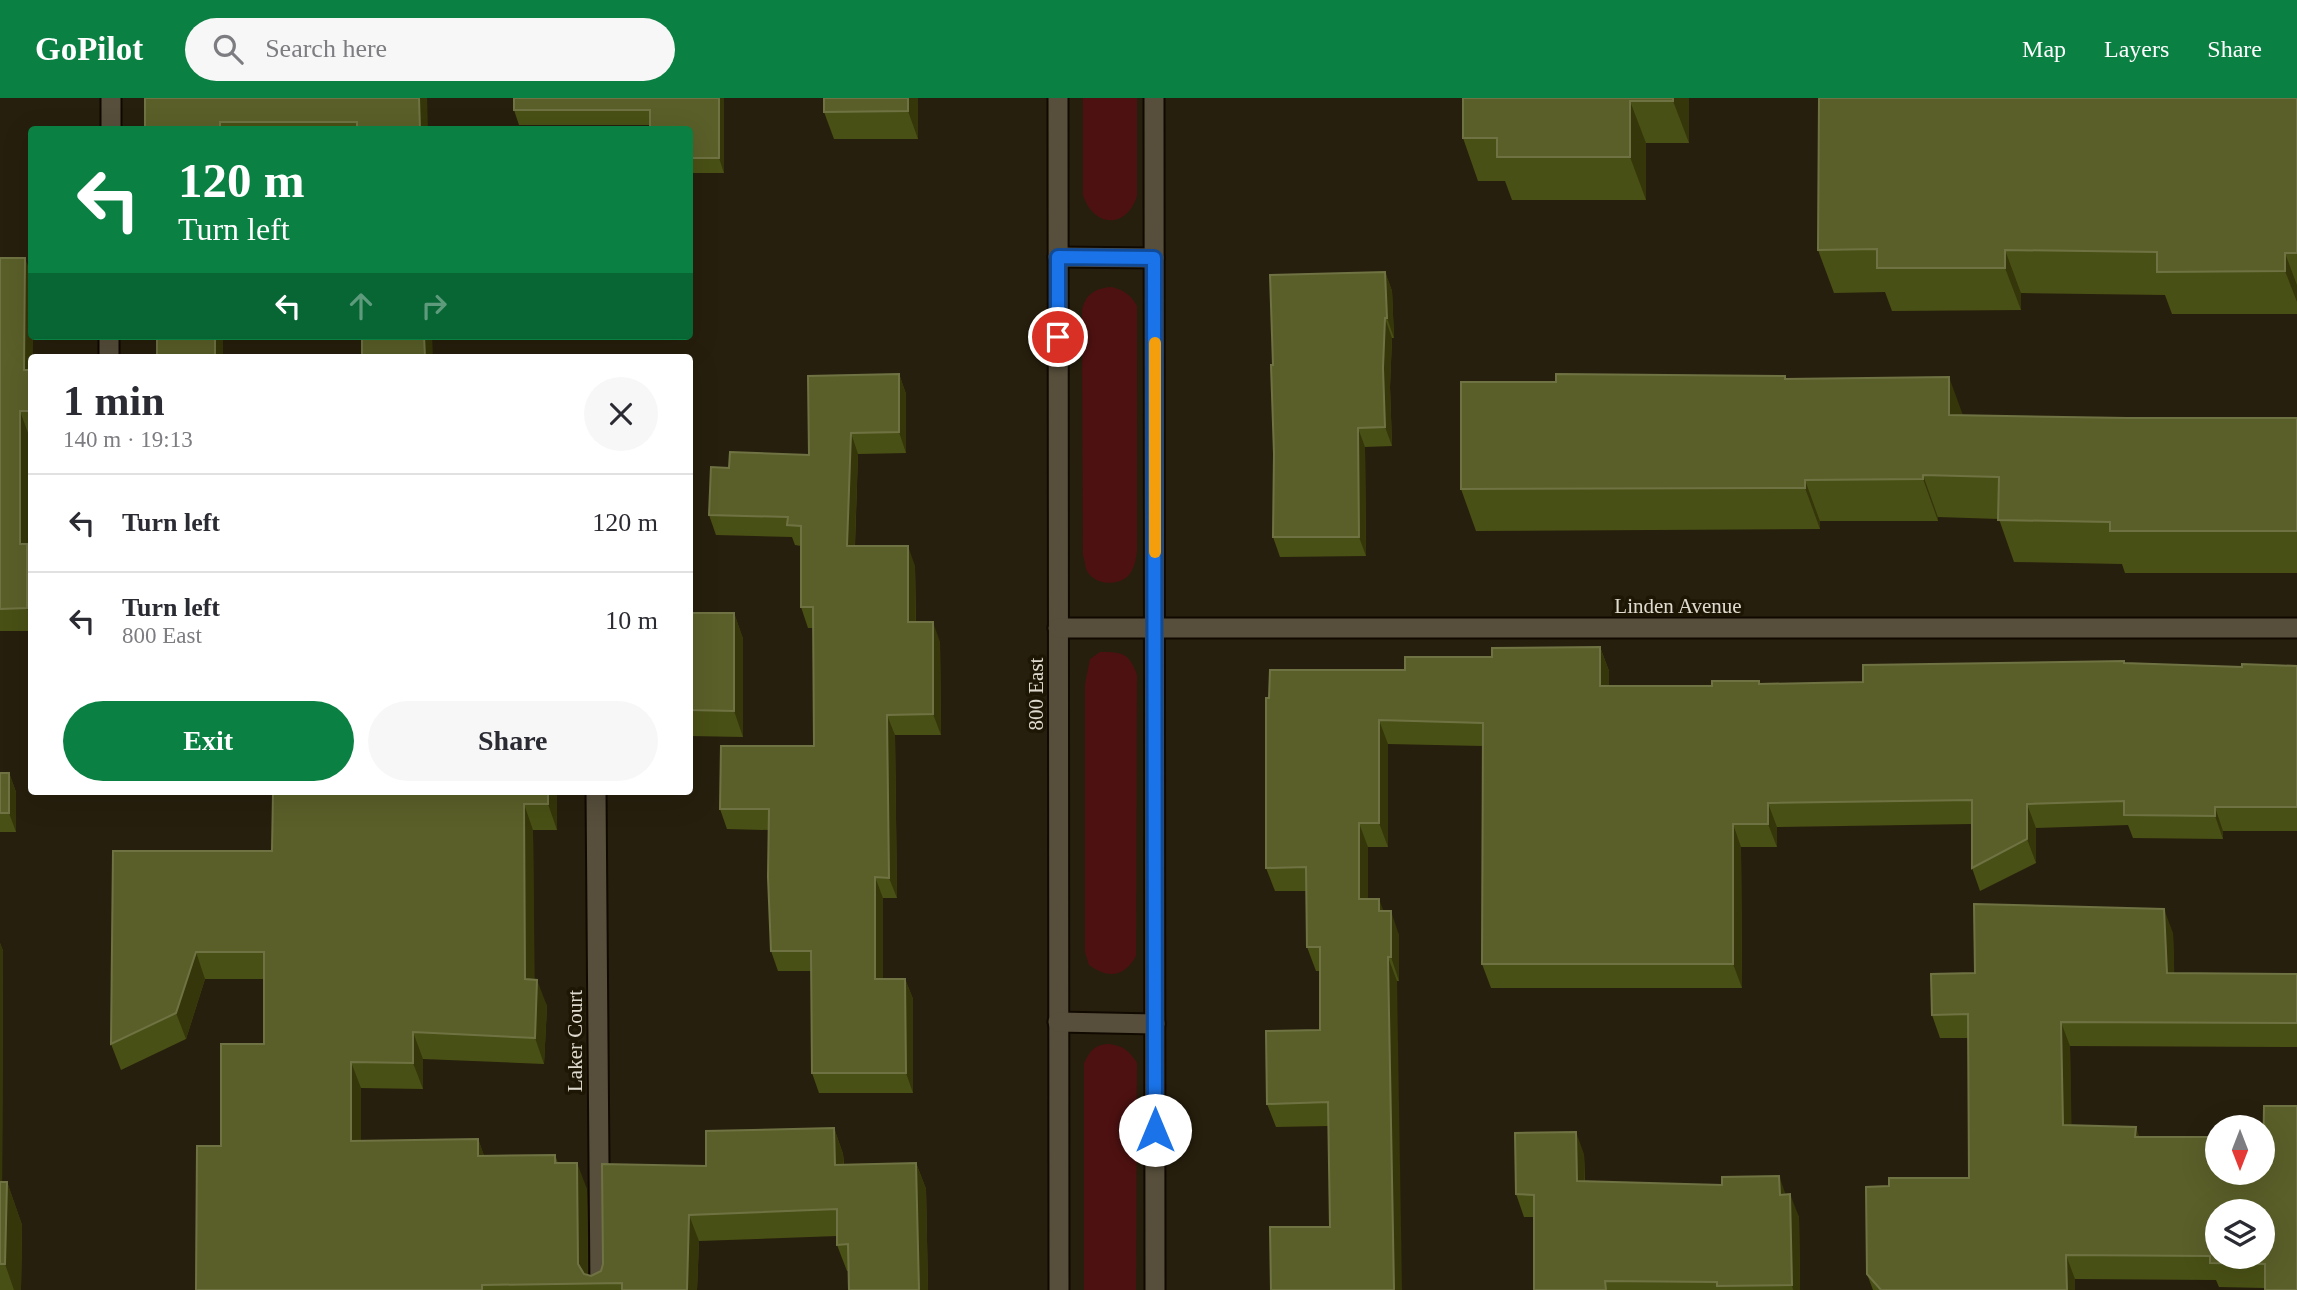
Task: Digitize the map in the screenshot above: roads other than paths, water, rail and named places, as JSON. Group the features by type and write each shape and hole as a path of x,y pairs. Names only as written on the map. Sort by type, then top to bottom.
{"street":[{"path":"111,98 111,126"},
{"name":"800 East","path":"1058,98 1059,1290"},
{"path":"1154,98 1155,1290"},
{"path":"1058,257 1154,258"},
{"name":"Linden Avenue","path":"1058,628 2297,628"},
{"name":"Laker Court","path":"596,795 600,1290"},
{"path":"1058,1023 1155,1024"}]}
